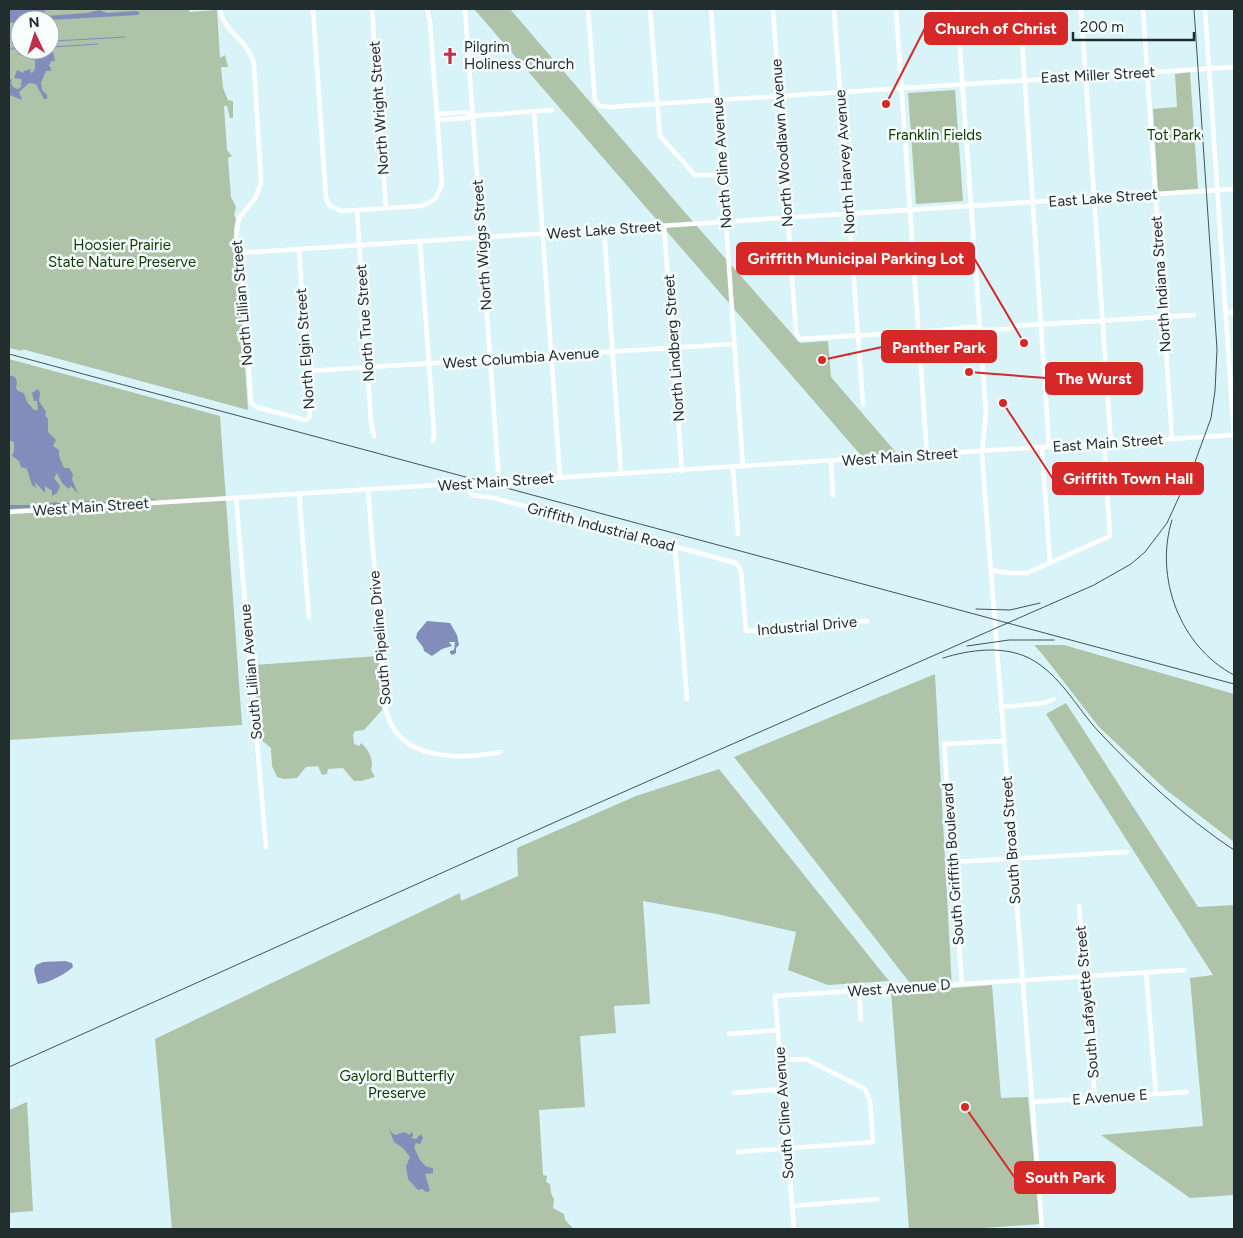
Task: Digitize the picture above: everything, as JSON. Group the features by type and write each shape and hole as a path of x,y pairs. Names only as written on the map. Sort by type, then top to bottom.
{"street":[{"name":"North Lillian Street","path":"220,9 226,25 249,49 254,65 261,182 256,197 238,222 236,236 241,266 250,400 252,405"},
{"path":"313,9 326,198 330,206 338,210 424,205 432,202 438,196 442,187 438,114 430,22 427,9"},
{"name":"North Wright Street","path":"372,9 386,208"},
{"name":"North Wiggs Street","path":"466,9 499,482"},
{"name":"East Miller Street","path":"588,9 595,101 598,104 611,107 1234,67"},
{"path":"650,9 661,138 691,172 698,176 723,175"},
{"name":"North Cline Avenue","path":"711,9 743,467"},
{"name":"North Woodlawn Avenue","path":"773,9 796,332 798,338 805,340 858,336"},
{"name":"North Harvey Avenue","path":"834,9 862,404"},
{"path":"896,9 927,455"},
{"name":"South Broad Street","path":"957,9 986,413 982,452 1042,1229"},
{"path":"1020,9 1049,447"},
{"path":"1081,9 1111,443"},
{"name":"North Indiana Street","path":"1143,9 1172,439"},
{"path":"1205,9 1234,435"},
{"path":"438,120 552,110"},
{"path":"534,111 560,478"},
{"path":"438,114 466,112 473,116"},
{"name":"East Lake Street","path":"971,206 1234,189"},
{"name":"West Lake Street","path":"238,252 971,206"},
{"name":"North True Street","path":"357,210 374,436"},
{"name":"North Lindberg Street","path":"664,226 682,471"},
{"path":"604,229 621,474"},
{"path":"420,241 433,440"},
{"name":"North Elgin Street","path":"252,405 303,420 308,420 310,414 299,249"},
{"path":"1226,312 1234,312"},
{"path":"858,336 972,327 985,330 1041,324 1194,315"},
{"name":"West Columbia Avenue","path":"307,371 734,344"},
{"name":"East Main Street","path":"982,452 1234,435"},
{"path":"991,570 1025,574 1110,536 1104,444"},
{"path":"1042,448 1050,563"},
{"name":"West Main Street","path":"9,512 982,452"},
{"path":"832,461 833,495"},
{"path":"733,468 738,534"},
{"name":"Griffith Industrial Road","path":"469,484 472,495 494,498 734,563 741,572 746,631"},
{"name":"South Pipeline Drive","path":"368,490 386,710 394,731 406,742 432,753 467,756 500,752"},
{"path":"299,494 309,617"},
{"name":"South Lillian Avenue","path":"236,498 266,847"},
{"path":"675,546 687,699"},
{"name":"Industrial Drive","path":"746,631 867,621"},
{"path":"1001,707 1044,703 1054,699"},
{"name":"South Griffith Boulevard","path":"962,984 944,744 1003,741"},
{"path":"953,862 1127,852"},
{"name":"South Lafayette Street","path":"1079,906 1095,1098"},
{"name":"West Avenue D","path":"775,996 1184,970"},
{"path":"1146,972 1156,1094"},
{"path":"859,991 861,1019"},
{"name":"South Cline Avenue","path":"775,996 794,1229"},
{"path":"729,1034 778,1030"},
{"path":"738,1152 873,1142 870,1101 865,1089 806,1060 780,1060"},
{"path":"734,1093 782,1089"},
{"name":"E Avenue E","path":"1032,1102 1187,1092"},
{"path":"792,1206 877,1199"}],"green space":[{"name":"Hoosier Prairie State Nature Preserve","path":"9,9 189,9 189,12 217,10 220,58 225,55 228,67 221,67 223,88 228,100 233,101 233,118 230,118 227,106 224,106 227,150 232,156 228,158 231,197 236,207 234,228 248,410 22,349 23,351 9,348"},
{"path":"474,9 510,9 800,343 828,341 831,377 900,457 864,459"},
{"name":"Tot Park","path":"1190,72 1198,189 1158,192 1153,109 1177,107 1175,74"},
{"name":"Franklin Fields","path":"955,90 963,201 916,204 908,93"},
{"path":"9,359 220,416 242,725 9,740"},
{"path":"1034,645 1064,645 1234,694 1234,842 1165,789 1099,727"},
{"path":"378,656 382,710 364,730 355,731 353,735 354,744 359,746 361,743 368,752 372,763 371,770 375,777 354,781 343,768 328,769 327,774 322,775 318,766 306,767 297,778 284,779 277,777 272,766 271,748 259,738 253,665"},
{"path":"935,674 952,988 992,985 1001,1098 1028,1097 1040,1224 969,1229 909,1229 891,991 930,988 913,987 734,757"},
{"path":"1066,703 1198,907 1234,905 1234,1195 1190,1198 1101,1135 1203,1126 1190,978 1213,975 1046,714"},
{"name":"Gaylord Butterfly Preserve","path":"719,769 889,981 828,985 788,970 796,932 717,914 643,901 650,1004 614,1006 616,1033 580,1036 585,1107 539,1110 543,1175 547,1176 546,1182 550,1184 554,1199 553,1208 564,1214 565,1220 574,1229 172,1229 155,1039 460,893 461,901 518,876 517,848 636,796"},
{"path":"27,1102 33,1211 9,1213 9,1110"}],"water":[{"path":"9,9 48,9 10,10 9,23"},
{"path":"99,10 107,13 137,11 140,13 138,15 60,19 60,15"},
{"path":"55,60 51,61 49,66 51,71 46,71 41,83 42,90 47,95 47,99 44,99 36,84 29,83 19,92 22,100 10,95 9,80 12,79 13,87 18,89 22,86 20,84 22,82 21,79 14,78 17,70 23,73 31,69 30,72 32,73 35,69 35,61"},
{"path":"9,375 15,377 17,382 16,388 24,393 27,402 34,410 38,410 37,401 34,401 32,393 38,389 40,393 39,401 48,419 48,432 56,440 53,446 59,450 59,456 64,468 69,468 73,474 72,479 78,494 71,486 69,489 62,483 57,473 54,478 60,486 57,493 52,496 52,491 45,486 45,493 35,482 36,488 32,485 27,469 21,467 19,461 12,456 14,442 9,440"},
{"path":"157,500 9,509 9,505"},
{"path":"427,621 450,623 457,635 459,645 456,648 456,653 452,655 450,653 450,651 454,650 455,642 449,642 452,646 442,649 432,656 424,651 416,638 417,633"},
{"path":"65,961 72,963 73,967 57,978 38,984 34,970 36,965 43,962"},
{"path":"388,1126 395,1135 404,1132 410,1135 412,1131 413,1136 411,1138 416,1139 421,1134 423,1138 420,1144 416,1143 414,1147 423,1164 433,1168 433,1173 425,1174 430,1191 418,1190 408,1179 406,1166 410,1157 403,1148 394,1142"}],"waterway":[{"path":"60,41 125,37"},
{"path":"60,46 98,44"}],"railway":[{"path":"9,1067 562,819 1094,585 1131,564 1145,552 1167,523 1195,462 1211,418 1215,391 1217,349 1194,9"},
{"path":"9,354 1234,684"},
{"path":"1172,520 1167,542 1166,564 1169,587 1176,608 1186,629 1199,647 1215,663 1234,675"},
{"path":"976,609 1010,610 1040,603"},
{"path":"967,646 1009,640 1054,640"},
{"path":"943,658 975,651 997,650 1019,654 1040,665 1059,682 1099,732 1147,780 1180,810 1234,850"}],"place":[{"name":"Pilgrim Holiness Church","path":"450,56"},
{"name":"Church of Christ","path":"886,104"},
{"name":"Griffith Municipal Parking Lot","path":"1024,343"},
{"name":"Panther Park","path":"822,360"},
{"name":"The Wurst","path":"969,372"},
{"name":"Griffith Town Hall","path":"1003,403"},
{"name":"South Park","path":"965,1107"}]}
